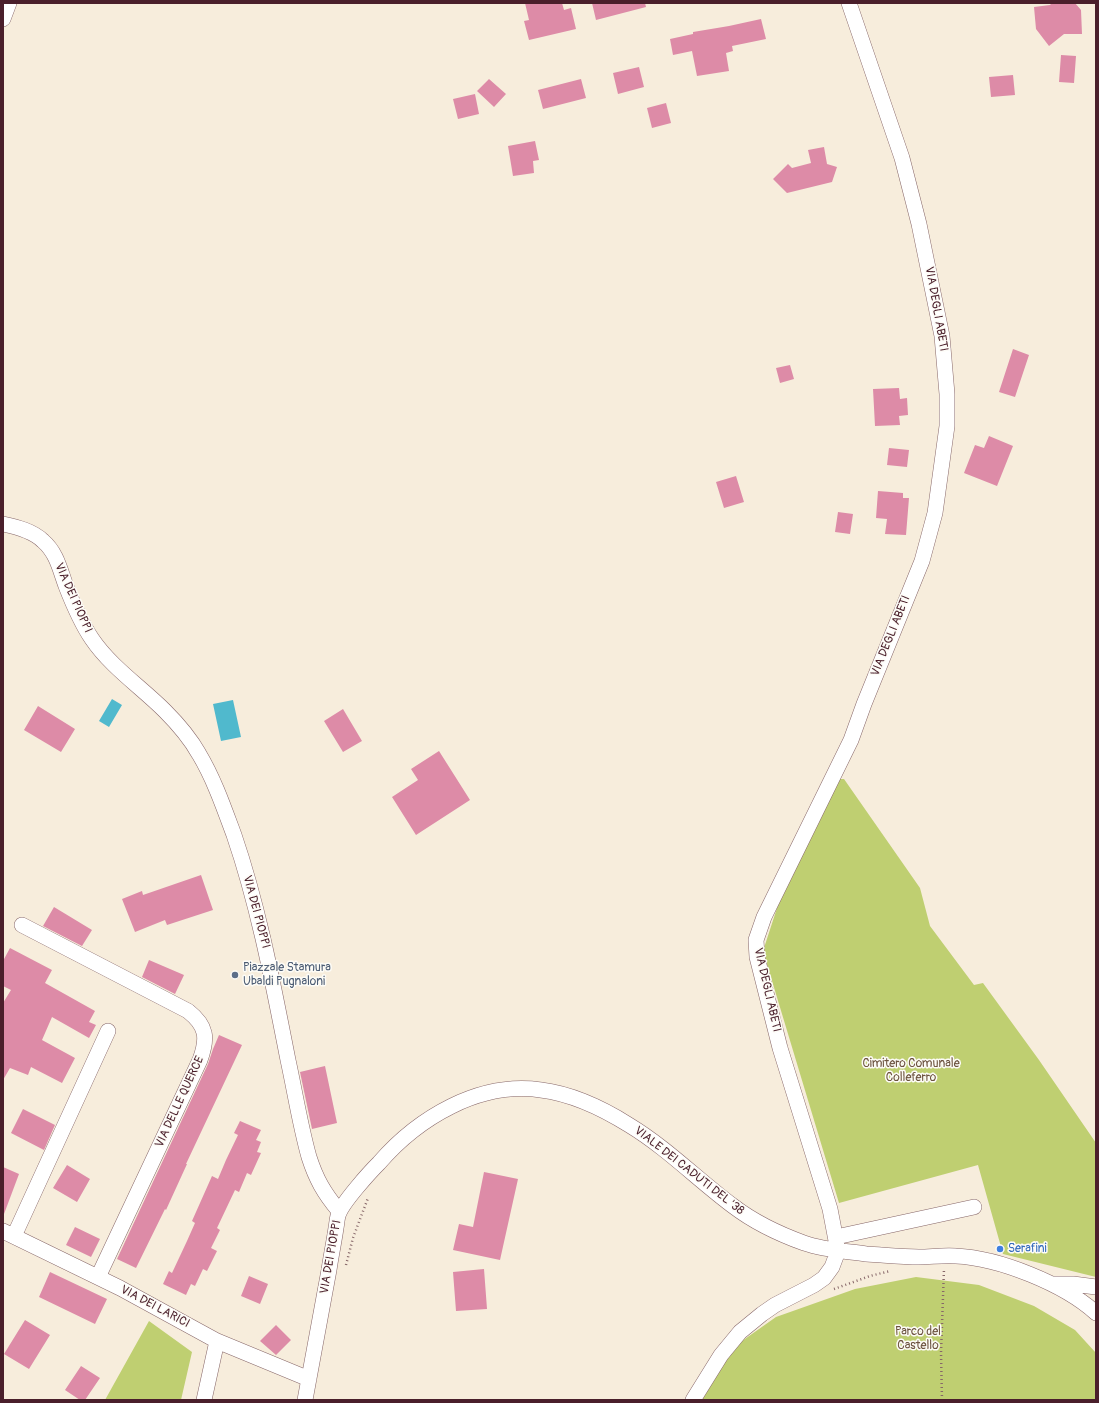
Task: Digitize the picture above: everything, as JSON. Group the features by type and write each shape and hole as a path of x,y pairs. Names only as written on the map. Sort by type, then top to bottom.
{"street":[{"path":"3,18 9,3"},
{"name":"VIA DEGLI ABETI","path":"837,1244 827,1196 772,1020 757,957 756,940 764,917 851,740 922,561 934,513 945,442 947,407 940,323 912,195 899,151 849,3"},
{"name":"VIA DEI PIOPPI","path":"3,524 29,532 42,540 49,547 59,566 66,587 81,619 94,641 118,668 175,722 192,743 219,797 231,829 247,877 269,961 309,1157 316,1177 324,1192 340,1211 305,1400"},
{"name":"VIA DELLE QUERCE","path":"22,925 188,1011 199,1021 205,1032 205,1044 200,1060 98,1277"},
{"path":"9,1234 108,1031"},
{"name":"VIALE DEI CADUTI DEL '38","path":"340,1211 384,1157 410,1133 427,1120 476,1097 504,1090 529,1089 564,1095 587,1102 602,1109 662,1147 724,1199 747,1216 804,1243 822,1248 837,1244 899,1257 944,1263 967,1257 992,1262 1051,1284 1074,1296 1096,1313"},
{"path":"693,1400 721,1355 740,1332 762,1314 824,1278 832,1267 837,1244 974,1207"},
{"name":"VIA DEI LARICI","path":"9,1234 98,1277 217,1340 309,1379"},
{"path":"1051,1284 1073,1284 1096,1288"},
{"path":"204,1400 217,1340"}],"path":[{"path":"345,1266 362,1213 371,1193"},
{"path":"937,1270 944,1263"},
{"path":"944,1263 950,1271"},
{"path":"942,1400 941,1353 944,1263"},
{"path":"830,1291 870,1276 893,1270"}],"green space":[{"name":"Cimitero Comunale Colleferro","path":"837,779 844,779 920,888 930,926 974,985 983,983 1039,1060 1096,1143 1096,1277 1003,1254 978,1165 839,1203 763,951 778,905"},
{"name":"Parco del Castello","path":"916,1277 979,1285 1034,1306 1075,1330 1096,1353 1096,1400 702,1400 716,1373 742,1341 776,1317 855,1289"},
{"path":"149,1321 192,1352 181,1400 105,1400"}],"water":[{"path":"112,699 122,705 109,727 99,721"},
{"path":"233,700 241,737 221,741 213,704"}],"building":[{"path":"525,3 562,3 564,10 571,8 576,29 529,40 524,21 529,20"},
{"path":"592,3 645,3 646,7 596,20"},
{"path":"1052,3 1075,3 1081,10 1082,34 1064,34 1049,46 1036,29 1034,7 1050,5"},
{"path":"761,19 766,39 732,46 733,51 726,53 729,71 697,76 692,51 673,55 670,39 693,34 693,32"},
{"path":"1061,55 1076,56 1074,83 1059,82"},
{"path":"639,67 644,87 618,94 613,73"},
{"path":"1013,75 1015,95 991,97 989,77"},
{"path":"489,79 506,94 494,107 477,91"},
{"path":"581,79 586,98 543,109 538,90"},
{"path":"475,94 479,114 458,119 453,99"},
{"path":"666,103 671,123 652,128 647,108"},
{"path":"535,141 539,160 533,161 534,173 513,176 508,146"},
{"path":"824,147 827,164 837,167 832,182 787,193 773,179 788,164 792,168 811,163 808,150"},
{"path":"1013,349 1029,355 1015,397 999,392"},
{"path":"790,365 794,379 780,383 776,368"},
{"path":"899,388 900,399 907,398 908,415 899,416 900,425 875,426 873,389"},
{"path":"989,436 1013,446 997,486 964,473 975,445 984,448"},
{"path":"889,448 909,450 907,467 887,465"},
{"path":"736,476 744,502 724,508 716,482"},
{"path":"878,491 903,493 903,498 909,498 906,535 885,534 887,519 876,518"},
{"path":"838,512 853,514 850,534 835,532"},
{"path":"38,706 75,729 61,752 24,730"},
{"path":"343,709 362,741 343,752 324,721"},
{"path":"439,751 470,800 416,835 392,797 418,780 411,769"},
{"path":"201,875 213,910 167,925 165,920 135,932 122,899 142,891 143,895"},
{"path":"54,907 92,930 82,946 43,926"},
{"path":"10,948 52,970 45,983 95,1011 89,1022 96,1025 89,1038 52,1017 42,1040 75,1058 62,1083 31,1067 28,1075 10,1068 3,1080 3,1003 11,990 3,986 3,961"},
{"path":"149,960 184,975 175,994 142,977"},
{"path":"219,1035 242,1045 166,1210 165,1209 136,1268 117,1259 208,1064"},
{"path":"325,1066 337,1123 312,1129 300,1072"},
{"path":"23,1109 55,1125 44,1150 11,1133"},
{"path":"240,1121 261,1130 256,1140 261,1142 257,1152 261,1153 251,1175 247,1173 239,1192 235,1190 217,1228 220,1230 211,1248 217,1251 207,1271 203,1269 195,1286 191,1284 186,1295 163,1284 169,1271 172,1273 187,1241 195,1223 192,1221 212,1176 218,1179 238,1135 234,1133"},
{"path":"67,1165 90,1179 77,1202 53,1188"},
{"path":"3,1167 19,1174 4,1214 3,1214"},
{"path":"484,1172 518,1179 500,1260 453,1250 459,1224 473,1227"},
{"path":"75,1227 100,1239 91,1257 66,1245"},
{"path":"484,1269 487,1309 456,1311 453,1272"},
{"path":"50,1272 107,1299 95,1324 39,1297"},
{"path":"249,1276 268,1284 260,1304 241,1296"},
{"path":"25,1320 50,1335 29,1369 4,1354"},
{"path":"276,1325 291,1340 276,1355 260,1341"},
{"path":"81,1366 100,1378 85,1400 80,1400 65,1390"}],"place":[{"name":"Piazzale Stamura Ubaldi Pugnaloni","path":"235,975"},
{"name":"Serafini","path":"1000,1249"}]}
